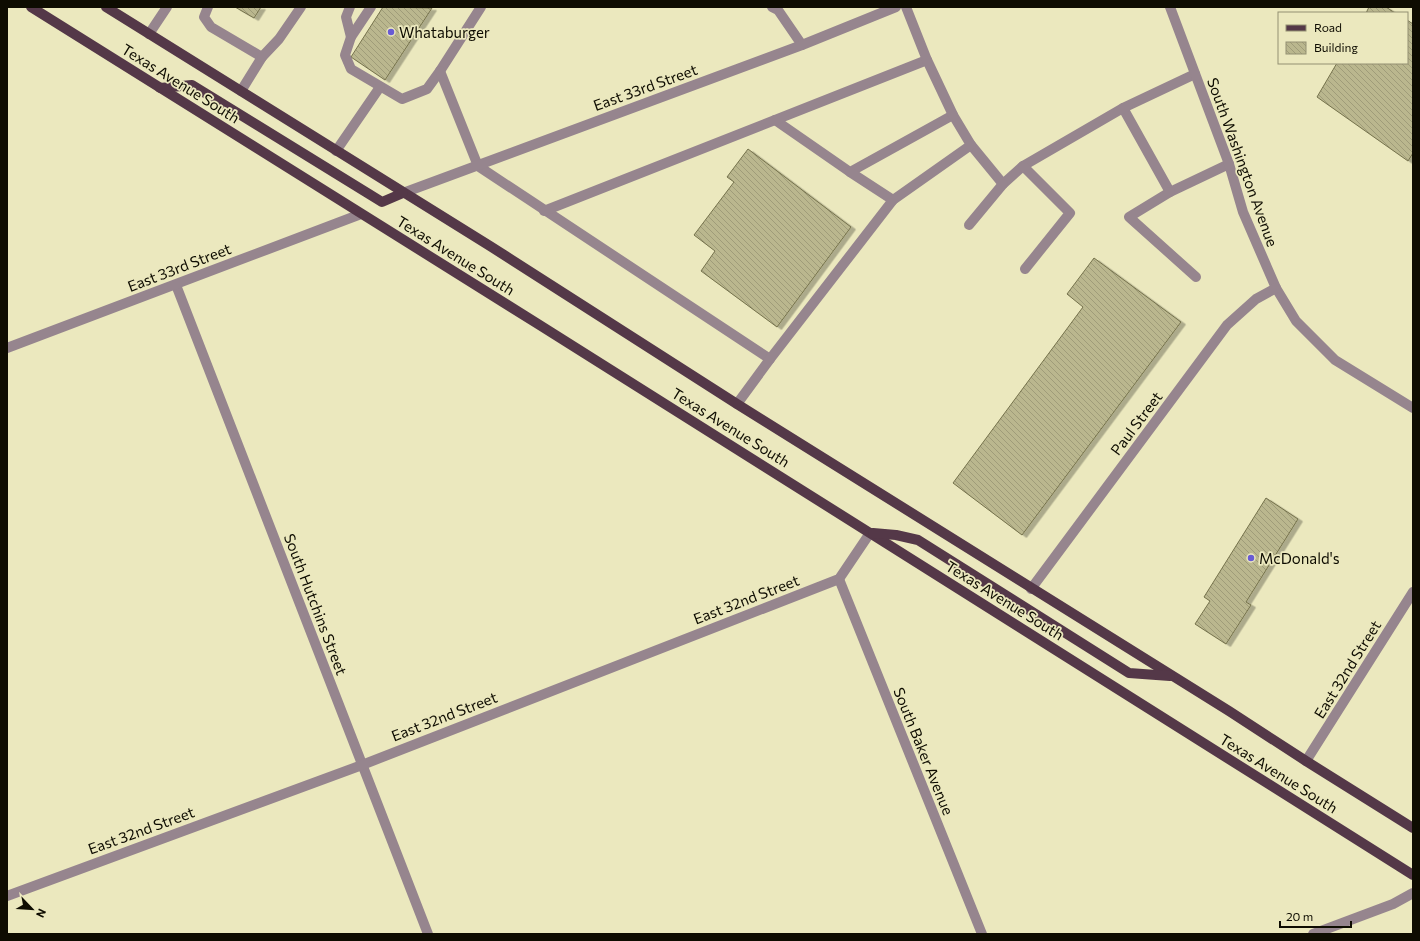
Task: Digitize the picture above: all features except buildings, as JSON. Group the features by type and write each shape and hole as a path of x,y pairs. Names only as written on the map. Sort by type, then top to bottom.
{"main road":[{"name":"Texas Avenue South","path":"31,7 545,328 1413,875"},
{"name":"Texas Avenue South","path":"106,7 496,250 737,404 1413,828"},
{"path":"160,88 192,85 382,202 403,193"},
{"path":"870,533 896,535 918,540 1129,673 1172,676"}],"street":[{"path":"149,34 167,7"},
{"path":"208,7 204,17 210,27 262,57"},
{"path":"241,91 262,57 279,39 301,7"},
{"path":"350,7 346,17 351,37"},
{"path":"371,7 351,37 345,55 352,69 402,99 427,89 440,71 476,9"},
{"path":"772,7 778,10 802,45"},
{"name":"East 33rd Street","path":"403,193 802,45 896,7"},
{"path":"906,7 926,60 953,115 971,145 1003,184"},
{"name":"South Washington Avenue","path":"1170,7 1229,164 1243,212 1276,288 1296,322 1335,360 1413,408"},
{"path":"544,211 926,60"},
{"path":"440,71 478,166 770,359"},
{"path":"969,225 1003,184 1023,166 1123,108 1195,74"},
{"path":"336,151 380,87"},
{"path":"1123,108 1170,192"},
{"path":"850,172 953,115"},
{"path":"775,120 893,200"},
{"path":"737,404 893,200 971,145"},
{"path":"1196,277 1129,217 1170,192 1229,164"},
{"path":"1023,166 1070,213 1026,269"},
{"name":"East 33rd Street","path":"7,348 361,214"},
{"name":"South Hutchins Street","path":"176,285 428,934"},
{"name":"Paul Street","path":"1031,589 1227,325 1256,298 1276,288"},
{"path":"838,579 870,533"},
{"name":"East 32nd Street","path":"7,896 362,765 838,579"},
{"name":"South Baker Avenue","path":"838,579 982,934"},
{"name":"East 32nd Street","path":"1306,762 1413,592"},
{"path":"1313,934 1393,904 1413,893"}],"place":[{"name":"Whataburger","path":"391,32"},
{"name":"McDonald's","path":"1251,558"}]}
